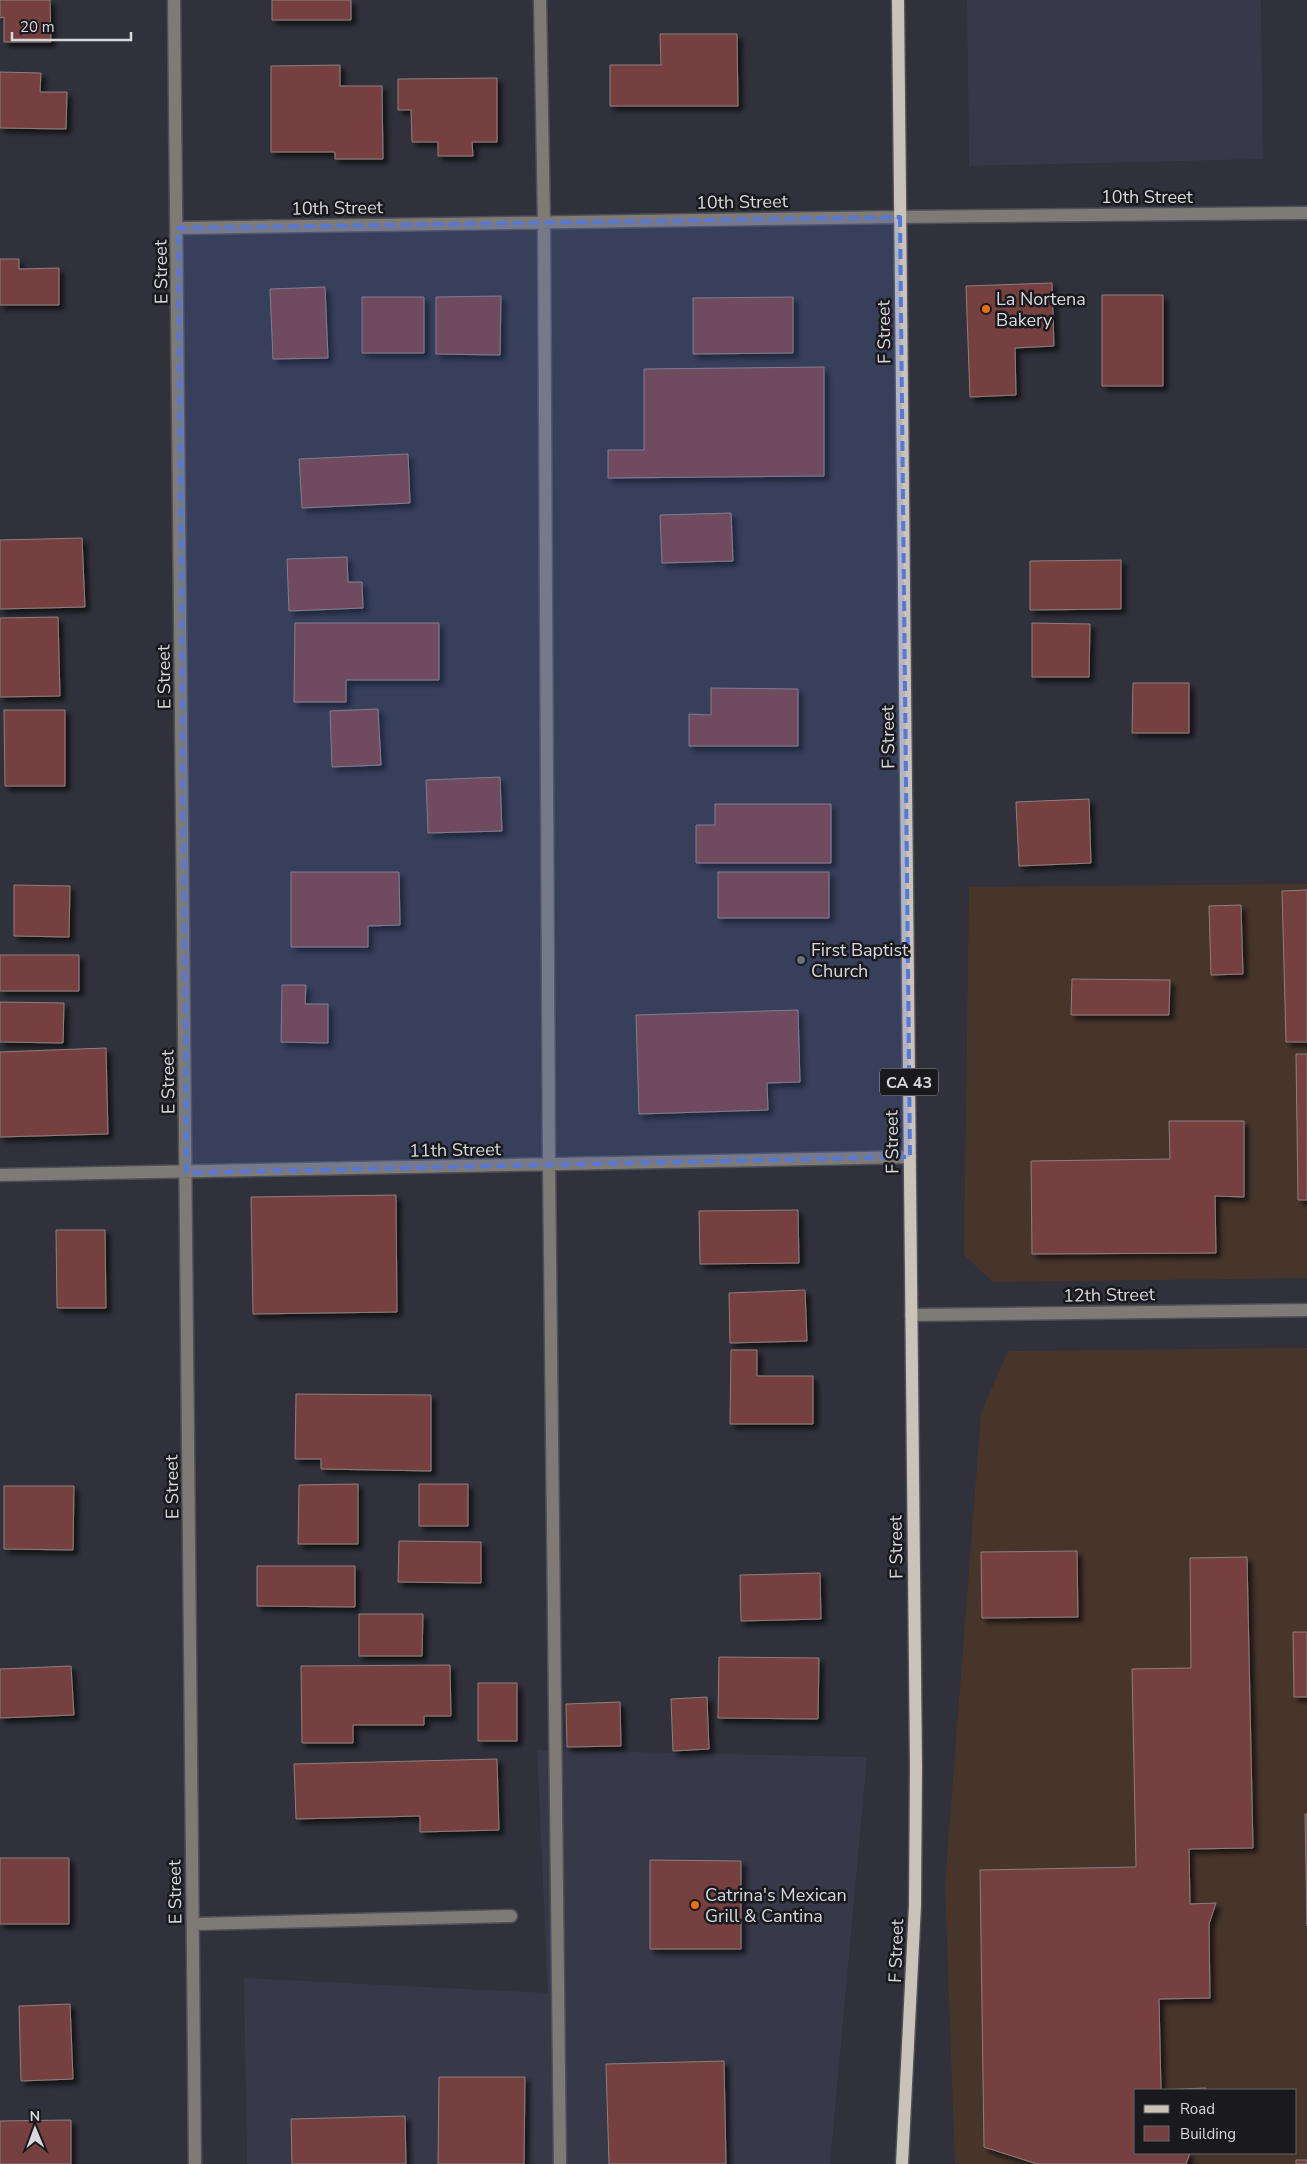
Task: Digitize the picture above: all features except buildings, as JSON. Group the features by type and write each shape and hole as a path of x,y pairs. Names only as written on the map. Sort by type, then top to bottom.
{"main road":[{"name":"F Street","path":"898,0 916,1835 913,1976 902,2164"}],"street":[{"name":"E Street","path":"174,0 178,228 195,2164"},
{"path":"540,0 544,222 549,1165 560,2164"},
{"name":"10th Street","path":"178,228 1307,213"},
{"name":"11th Street","path":"0,1175 186,1173 910,1157"},
{"name":"12th Street","path":"911,1315 1307,1310"},
{"path":"193,1924 511,1916"}],"highlighted area":[{"path":"900,217 910,1157 186,1173 178,228"}],"shaded area":[{"path":"967,0 1261,0 1263,159 969,166"},
{"path":"1307,884 1307,1278 993,1282 964,1255 969,887"},
{"path":"1307,1348 1307,2164 955,2164 945,1885 981,1413 1008,1351"},
{"path":"537,1750 867,1757 830,2164 247,2164 244,1978 548,1993"}],"place":[{"name":"La Nortena Bakery","path":"986,309"},
{"name":"First Baptist Church","path":"801,960"},
{"name":"Catrina's Mexican Grill & Cantina","path":"695,1905"}]}
